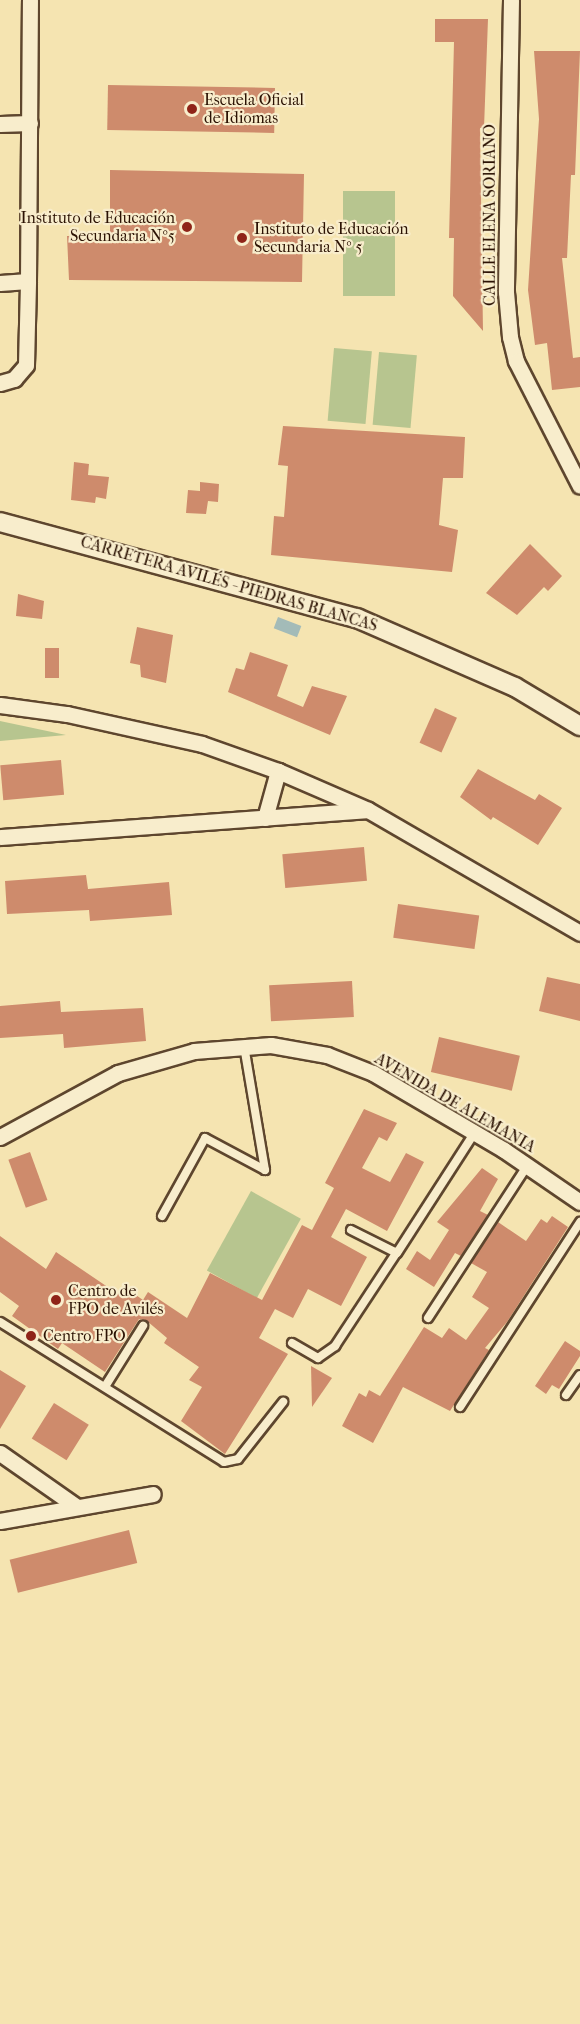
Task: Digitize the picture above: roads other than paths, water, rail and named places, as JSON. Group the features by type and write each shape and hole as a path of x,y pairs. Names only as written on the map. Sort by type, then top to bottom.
{"street":[{"path":"0,383 14,379 26,365 30,0"},
{"name":"CALLE ELENA SORIANO","path":"511,0 506,292 510,336 516,361 580,486"},
{"path":"0,124 30,123"},
{"path":"0,283 28,281"},
{"name":"CARRETERA AVILÉS - PIEDRAS BLANCAS","path":"0,522 357,618 515,687 580,726"},
{"path":"0,705 67,714 202,744 278,771 368,810 580,933"},
{"path":"265,818 278,771"},
{"path":"0,837 368,810"},
{"name":"AVENIDA DE ALEMANIA","path":"0,1137 118,1073 194,1051 271,1045 327,1055 373,1073 475,1132 580,1202"},
{"path":"0,1453 77,1507"},
{"path":"0,1521 153,1494"}],"lane":[{"path":"162,1216 205,1138 265,1170 244,1046"},
{"path":"292,1343 318,1358 335,1346 475,1132"},
{"path":"429,1318 527,1166"},
{"path":"460,1407 580,1222"},
{"path":"351,1230 397,1252"},
{"path":"0,1322 106,1385 224,1462 238,1459 283,1402"},
{"path":"106,1385 143,1326"},
{"path":"566,1395 580,1375"}],"water":[{"path":"278,617 301,626 297,637 274,628"}],"place":[{"name":"Escuela Oficial de Idiomas","path":"192,109"},
{"name":"Instituto de Educación Secundaria Nº5","path":"187,227"},
{"name":"Instituto de Educación Secundaria Nº 5","path":"242,238"},
{"name":"Centro de FPO de Avilés","path":"56,1300"},
{"name":"Centro FPO","path":"31,1336"}]}
